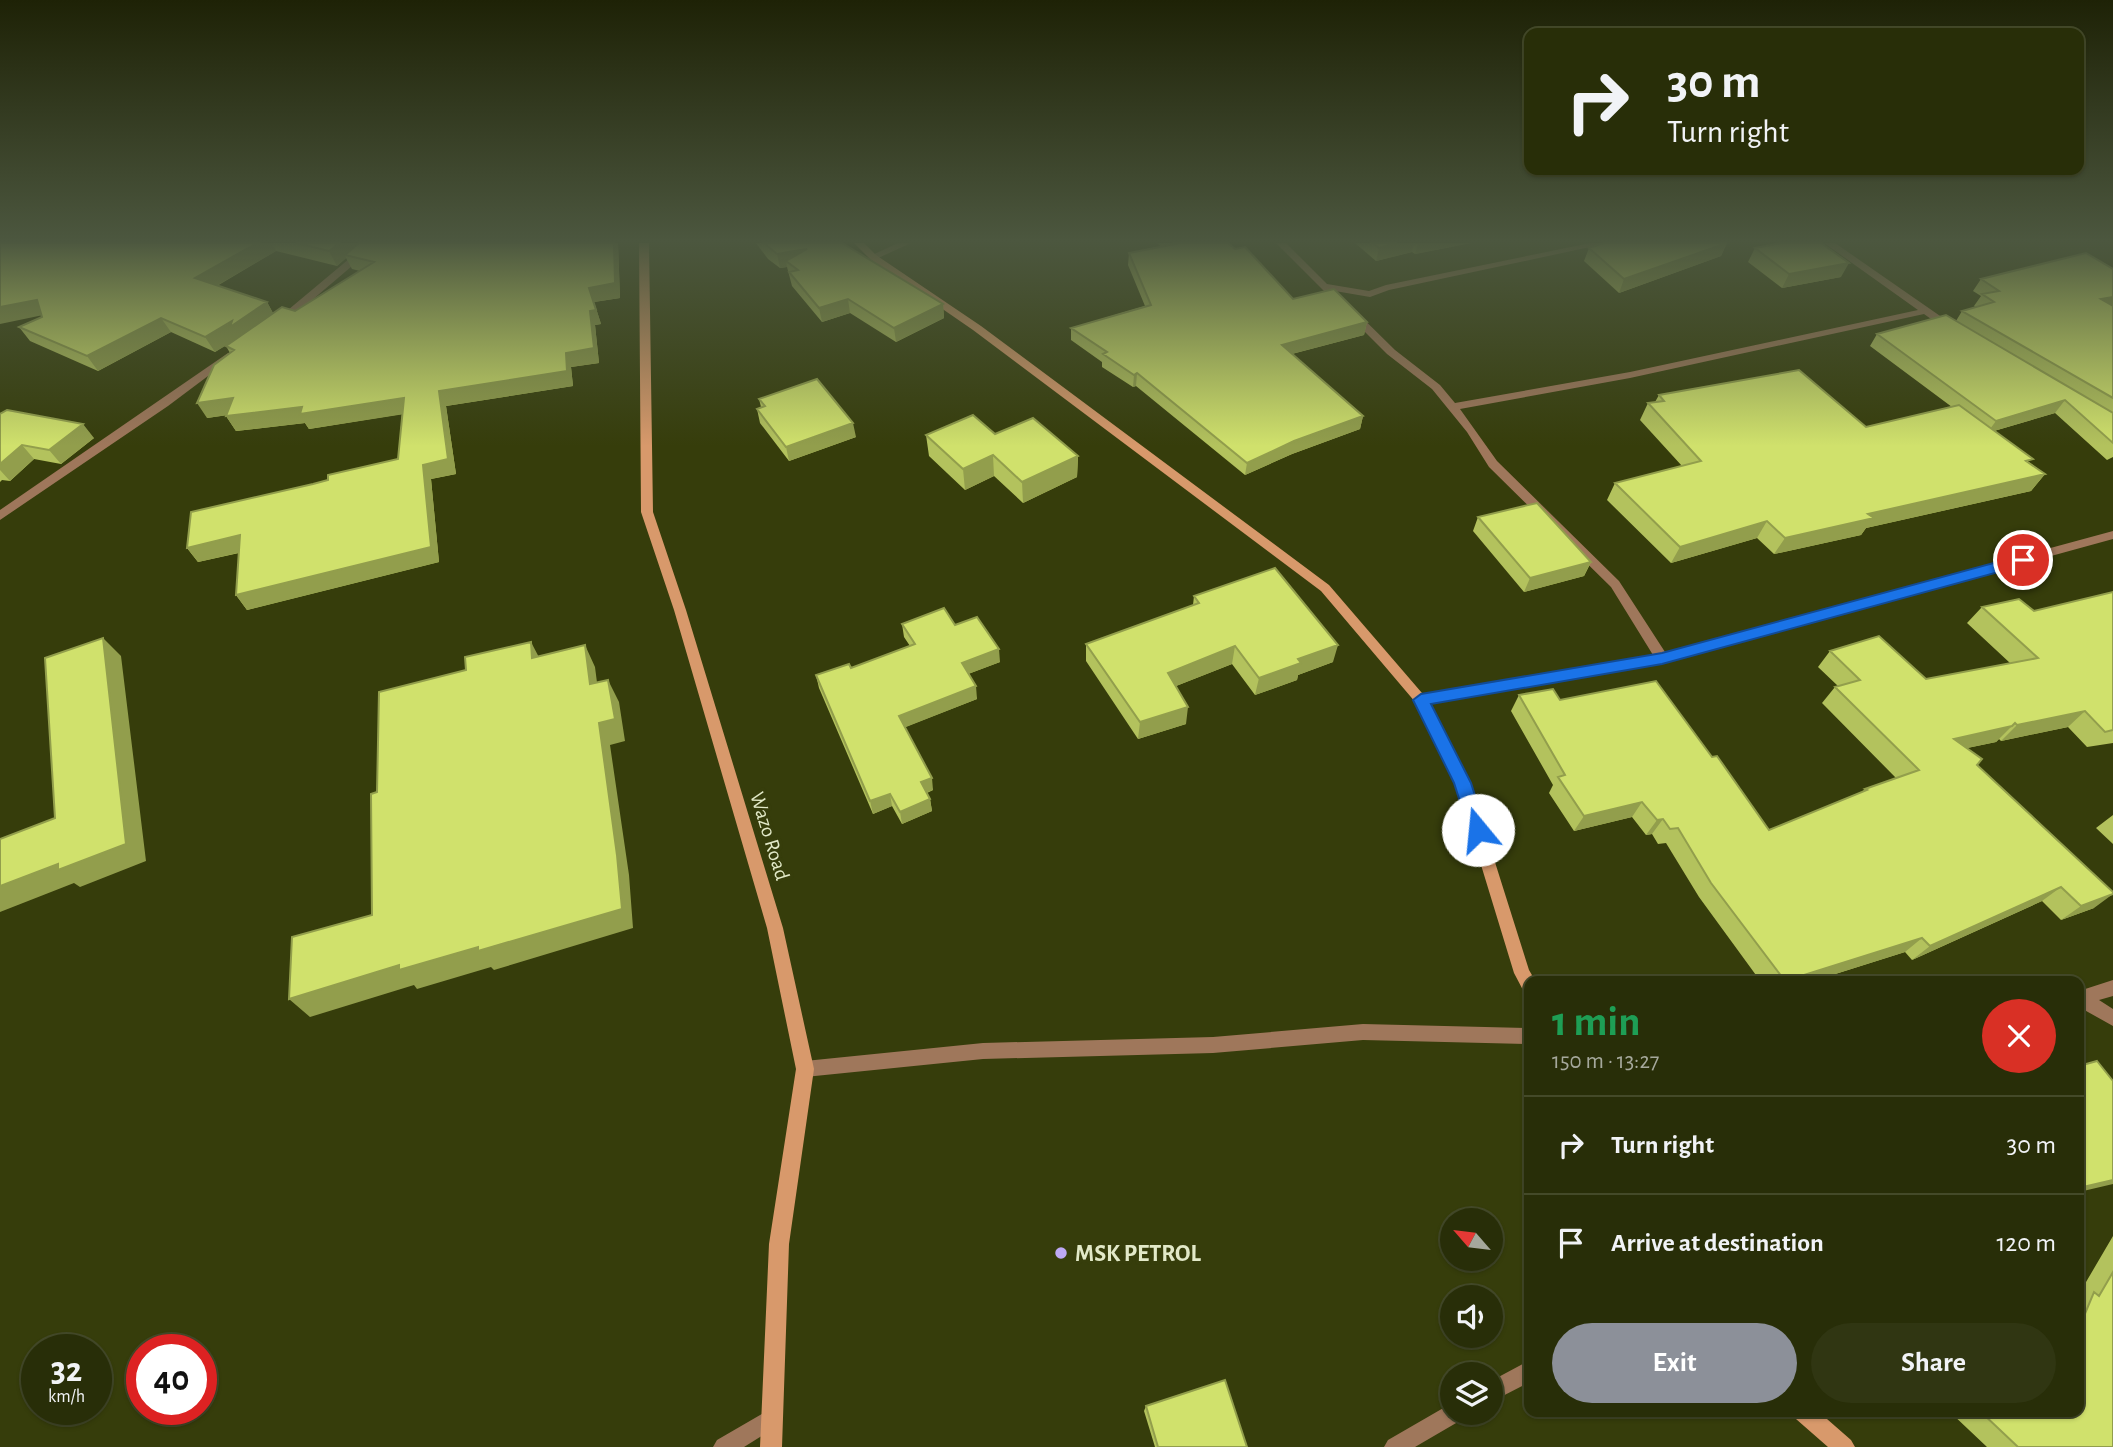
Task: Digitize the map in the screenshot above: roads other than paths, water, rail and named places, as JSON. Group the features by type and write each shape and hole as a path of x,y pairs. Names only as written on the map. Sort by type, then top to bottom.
{"main road":[{"name":"Wazo Road","path":"645,311 647,512 680,610 775,928 805,1069 779,1244 771,1447"},
{"path":"951,311 1325,588 1421,700 1463,783 1524,976"},
{"path":"1809,1417 1844,1447"}],"street":[{"path":"271,328 292,311"},
{"path":"1350,311 1391,352 1436,387 1493,464 1615,584 1662,658"},
{"path":"1452,407 1525,396 1684,364 1926,311 1967,339"},
{"path":"0,516 164,404 236,351"},
{"path":"1421,700 1662,658 2113,535"},
{"path":"2084,998 2113,988"},
{"path":"2084,1001 2113,1018"},
{"path":"805,1069 983,1051 1213,1045 1363,1032 1524,1036"},
{"path":"1503,1385 1524,1373"},
{"path":"724,1447 772,1418"},
{"path":"1395,1447 1440,1421"}],"place":[{"name":"MSK PETROL","path":"1061,1253"}]}
